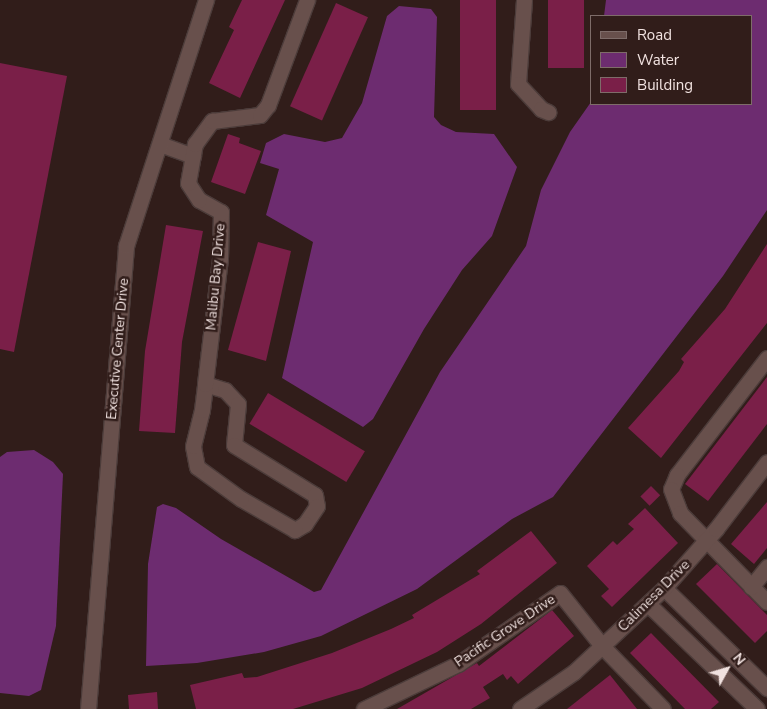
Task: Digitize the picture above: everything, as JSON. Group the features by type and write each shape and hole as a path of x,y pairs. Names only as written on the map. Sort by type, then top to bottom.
{"street":[{"name":"Executive Center Drive","path":"88,709 126,246 206,0"},
{"name":"Malibu Bay Drive","path":"205,384 225,390 238,404 234,445 315,495 317,506 304,524 295,530 241,499 197,467 193,446 205,384 220,258 221,212 199,200 188,184 195,144 212,121 260,115 268,105 307,0"},
{"path":"524,0 518,84 541,109 548,112"},
{"path":"160,144 193,156"},
{"path":"767,358 677,475 671,489 680,513 705,542 767,602"},
{"name":"Calimesa Drive","path":"520,709 574,672 664,588 705,542 767,462"},
{"path":"751,587 767,567"},
{"path":"664,588 767,688"},
{"name":"Pacific Grove Drive","path":"364,709 458,664 515,627 560,593 602,647 652,706"},
{"path":"648,604 757,709"},
{"path":"674,629 690,613"},
{"path":"715,668 730,651"}],"water":[{"path":"606,0 767,0 767,210 723,276 553,497 512,519 417,589 321,636 264,652 197,663 146,666 148,564 157,507 163,504 176,508 221,539 314,592 321,590 440,372 526,246 541,190 570,132 590,103 590,105 752,105 752,15 604,15"},
{"path":"399,6 431,9 437,17 434,117 441,125 456,132 494,134 517,167 492,236 462,270 424,329 373,419 363,427 282,378 313,242 266,215 279,169 260,163 266,143 284,134 325,142 342,138 362,103 387,16"},
{"path":"34,450 53,462 63,474 56,626 41,690 29,696 0,693 0,457 7,452"}],"building":[{"path":"242,0 285,0 240,98 209,83 234,30 229,27"},
{"path":"460,0 496,0 496,110 460,110"},
{"path":"548,0 584,0 584,68 548,68"},
{"path":"336,3 368,17 322,120 290,106"},
{"path":"0,63 67,76 14,352 0,349"},
{"path":"228,134 240,138 239,143 261,151 245,194 211,182"},
{"path":"166,225 203,231 182,342 175,433 139,431 145,351"},
{"path":"258,242 291,251 266,361 228,350"},
{"path":"767,244 767,323 661,458 628,428 679,371 684,362 681,359 725,309"},
{"path":"767,377 767,424 708,501 685,484"},
{"path":"268,393 365,451 346,482 249,424"},
{"path":"651,486 660,495 650,506 640,497"},
{"path":"767,502 767,548 754,564 731,544"},
{"path":"645,508 678,543 612,607 601,596 609,589 587,566 613,541 617,545 634,529 628,524"},
{"path":"531,531 557,563 481,624 437,652 362,688 293,709 196,709 190,685 242,673 244,678 257,677 332,653 391,629 414,618 412,615 480,574 477,571"},
{"path":"717,564 767,615 767,631 755,643 696,584"},
{"path":"552,610 574,636 518,684 511,676 507,680 503,674 483,687 490,698 471,709 397,709 477,663 479,666"},
{"path":"651,633 719,702 711,709 685,709 630,653"},
{"path":"610,675 637,709 567,709"},
{"path":"157,692 158,709 129,709 128,695"}]}
